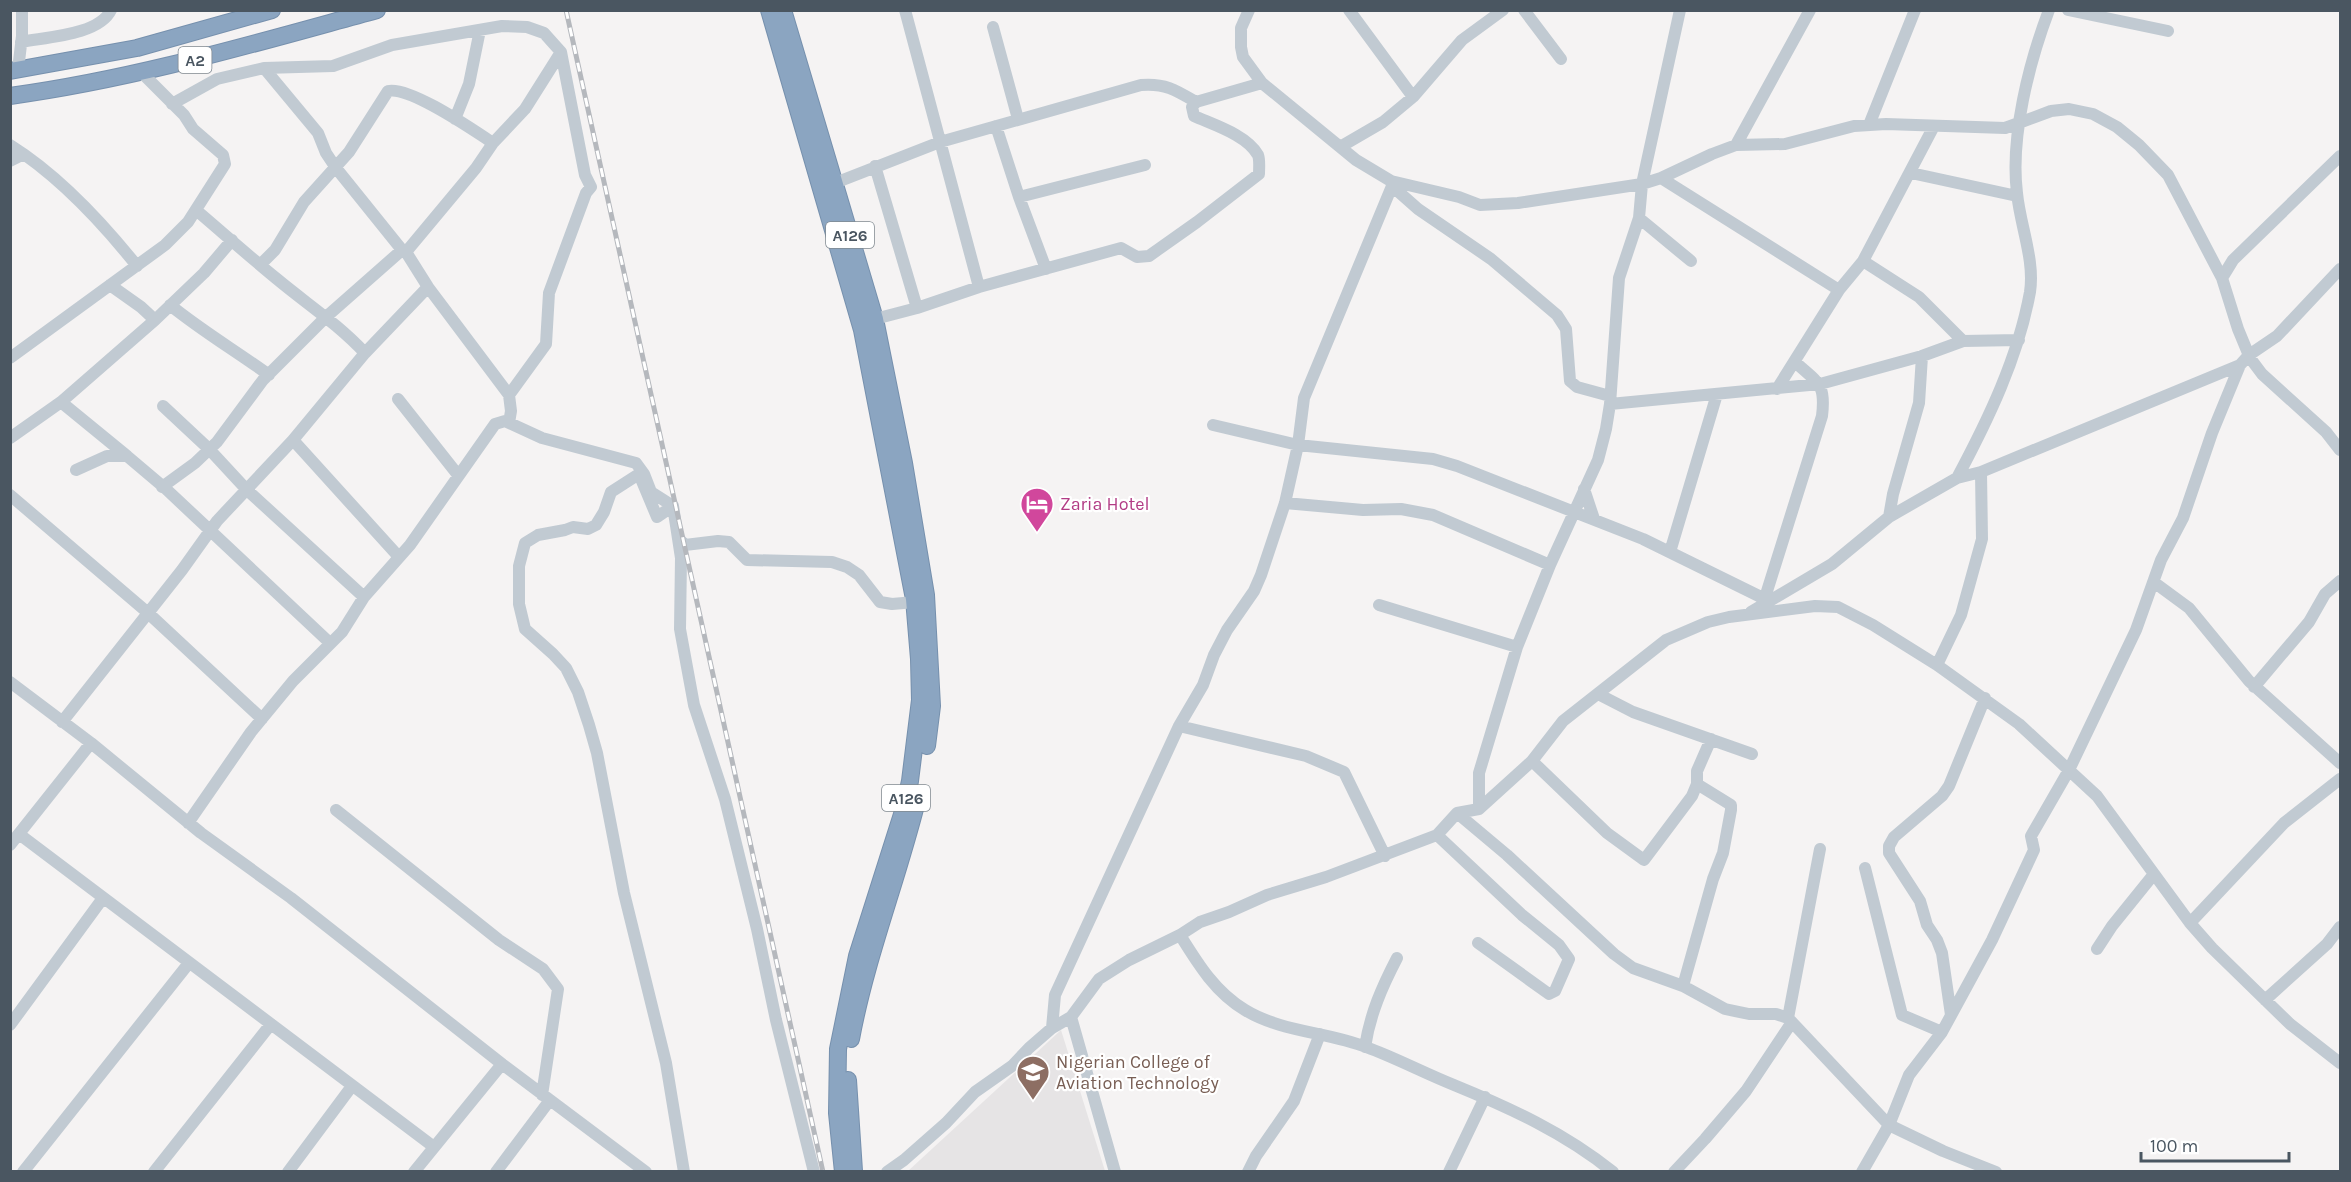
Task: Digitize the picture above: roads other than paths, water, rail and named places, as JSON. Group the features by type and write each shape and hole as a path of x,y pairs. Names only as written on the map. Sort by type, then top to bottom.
{"highway":[{"name":"A2","path":"14,70 137,48 272,10"},
{"name":"A2","path":"10,96 82,86 142,73 377,10"},
{"name":"A126","path":"769,10 862,330 915,602 920,699 915,753 904,808 850,984 838,1049 837,1113 843,1172"},
{"name":"A126","path":"783,10 875,319 906,474 924,585 932,706 919,792 908,838 866,968 848,1053 854,1172"}],"street":[{"path":"14,70 21,42 22,10"},
{"path":"21,42 100,24 107,19 111,10"},
{"path":"905,10 979,287"},
{"path":"1249,10 1240,28 1241,47 1243,57 1262,83 1340,147 1392,183 1418,209 1491,259 1557,315 1566,329 1570,381 1577,387 1610,400 1717,394 1761,388 1777,389 1820,384 1922,356 1964,341 2019,340"},
{"path":"1349,10 1413,97"},
{"path":"1340,147 1383,122 1413,97 1462,40 1503,10"},
{"path":"1524,10 1562,58"},
{"path":"1479,809 1479,773 1517,647 1573,511 1598,460 1610,400 1619,278 1640,218 1642,184 1680,10"},
{"path":"1736,145 1810,10"},
{"path":"1869,125 1916,10"},
{"path":"1957,478 1987,422 2019,340 2030,291 2030,267 2017,196 2018,124 2041,31 2049,10"},
{"path":"2068,10 2168,31"},
{"path":"172,104 217,79 264,68 333,66 392,45 502,26 535,28 544,33 561,52 585,175 591,188 586,193 549,293 546,344 509,395"},
{"path":"993,27 1018,119"},
{"path":"455,119 470,84 480,30"},
{"path":"162,487 210,449 269,375 326,317 404,251 476,168 493,143 525,108 561,52"},
{"path":"264,68 318,133 326,153 336,168 404,251 428,287 509,395 511,401 509,423"},
{"path":"10,358 165,245 196,210 223,168 225,158 193,129 184,115 142,73"},
{"path":"875,319 917,308 979,287 1121,248 1137,257 1149,255 1197,222 1259,174 1259,157 1251,146 1233,133 1194,116 1192,107 1196,102 1262,83"},
{"path":"835,183 940,142 1141,85 1167,86 1196,102"},
{"path":"260,265 275,250 304,202 349,152 388,91 407,94 455,119 493,143"},
{"path":"1392,183 1460,197 1480,205 1518,203 1642,184 1736,145 1785,144 1836,129 1869,125 1995,128 2018,124 2051,111 2069,109 2093,114 2117,127 2139,145 2168,176 2222,278 2248,355 2262,374 2326,432 2340,450"},
{"path":"996,126 1046,269"},
{"path":"1777,389 1839,290 1863,261 1934,126"},
{"path":"10,145 46,170 108,229 137,266"},
{"path":"10,161 22,155"},
{"path":"2222,278 2233,260 2340,156"},
{"path":"1019,197 1145,165"},
{"path":"875,166 917,308"},
{"path":"1911,173 2017,196"},
{"path":"1661,178 1839,290"},
{"path":"1052,1028 1059,986 1179,726 1203,685 1214,655 1227,630 1254,591 1285,504 1298,445 1304,398 1392,183"},
{"path":"196,210 322,316 348,335 365,353"},
{"path":"1640,218 1691,261"},
{"path":"10,438 61,402 155,320 204,273 232,240"},
{"path":"2212,259 2233,260"},
{"path":"1863,261 1919,297 1964,341"},
{"path":"1862,1172 1889,1125 1909,1076 1942,1032 1974,975 2024,874 2034,850 2031,836 2069,770 2136,630 2155,583 2161,560 2183,518 2212,433 2240,365 2248,355 2277,336 2340,269"},
{"path":"110,285 155,320"},
{"path":"62,722 210,531 293,440 365,353 428,287"},
{"path":"170,305 203,332 216,338 269,375"},
{"path":"1889,517 1893,494 1919,403 1922,356"},
{"path":"1764,602 1822,416 1824,396 1820,384 1795,362"},
{"path":"1750,613 1764,602 1832,564 1889,517 1957,478 1981,472 2240,365"},
{"path":"1670,552 1717,394"},
{"path":"398,399 458,475"},
{"path":"61,402 162,487 330,643"},
{"path":"163,406 210,449 246,489 364,597"},
{"path":"188,823 262,719 293,681 342,632 364,597 399,557 495,424 500,421 509,423 542,438 636,463 644,474 651,492 673,506 681,558 680,629 694,705 725,799 814,1172"},
{"path":"1213,425 1298,445 1433,459 1594,519 1670,552 1764,602"},
{"path":"293,440 399,557"},
{"path":"76,470 107,456 127,456"},
{"path":"1937,665 1962,615 1982,539 1981,472"},
{"path":"673,506 657,517 639,474 611,492 604,512 596,525 588,529 573,527 531,538 525,543 518,580 521,618 525,629 566,668 578,692 597,753 621,883 666,1063 684,1172"},
{"path":"1584,489 1594,519"},
{"path":"10,495 147,612 262,719"},
{"path":"1285,504 1363,510 1401,509 1433,515 1550,565"},
{"path":"679,539 685,545 729,542 747,560 832,562 847,567 859,575 880,602 892,604 915,602"},
{"path":"2254,687 2309,622 2325,594 2340,581"},
{"path":"2155,583 2189,608 2254,687 2340,763"},
{"path":"1379,604 1517,647"},
{"path":"887,1172 946,1123 975,1092 1012,1066 1052,1028 1071,1017 1099,979 1130,960 1180,935 1200,922 1267,895 1326,877 1437,836 1457,813 1479,809 1532,761 1563,722 1666,640 1708,622 1750,613 1815,606 1838,608 1874,625 1937,665 2019,724 2097,796 2190,923 2212,948 2290,1024 2340,1063"},
{"path":"10,682 91,743 188,823 291,898 546,1097 632,1168 646,1172"},
{"path":"1598,694 1633,712 1752,754"},
{"path":"1951,1015 1938,940 1927,925 1920,901 1889,853 1889,846 1894,837 1941,796 1948,786 1985,698"},
{"path":"1179,726 1306,756 1344,772 1385,856"},
{"path":"1532,761 1607,833 1644,860 1692,796 1698,784 1696,771 1711,740"},
{"path":"10,845 91,743"},
{"path":"2190,923 2284,823 2340,779"},
{"path":"1683,986 1713,879 1723,853 1731,810 1731,806 1726,801 1698,784"},
{"path":"336,810 499,940 543,969 558,989 546,1097 496,1172"},
{"path":"1457,813 1507,855 1614,954 1633,968 1683,986 1725,1009 1749,1014 1776,1014 1790,1020 1889,1125 1934,1148 1996,1172"},
{"path":"19,834 434,1147"},
{"path":"1437,836 1522,915 1559,945 1569,959 1555,991 1549,994 1478,943"},
{"path":"1674,1172 1746,1090 1790,1020 1820,849"},
{"path":"1865,868 1902,1015 1942,1032"},
{"path":"2097,949 2112,926 2154,874"},
{"path":"10,1026 103,898"},
{"path":"2265,1000 2327,944 2340,927"},
{"path":"1180,935 1204,973 1222,995 1246,1011 1365,1047 1485,1097 1527,1116 1599,1160 1613,1172"},
{"path":"1365,1047 1369,1021 1397,958"},
{"path":"25,1171 189,963"},
{"path":"1071,1017 1115,1172"},
{"path":"154,1172 271,1024"},
{"path":"1248,1172 1256,1156 1293,1101 1320,1034"},
{"path":"414,1172 502,1064"},
{"path":"288,1172 352,1086"},
{"path":"1449,1172 1485,1097"}],"railway":[{"path":"566,10 823,1172"}],"place":[{"name":"Zaria Hotel","path":"1037,533"},
{"name":"Nigerian College of Aviation Technology","path":"1033,1101"}]}
